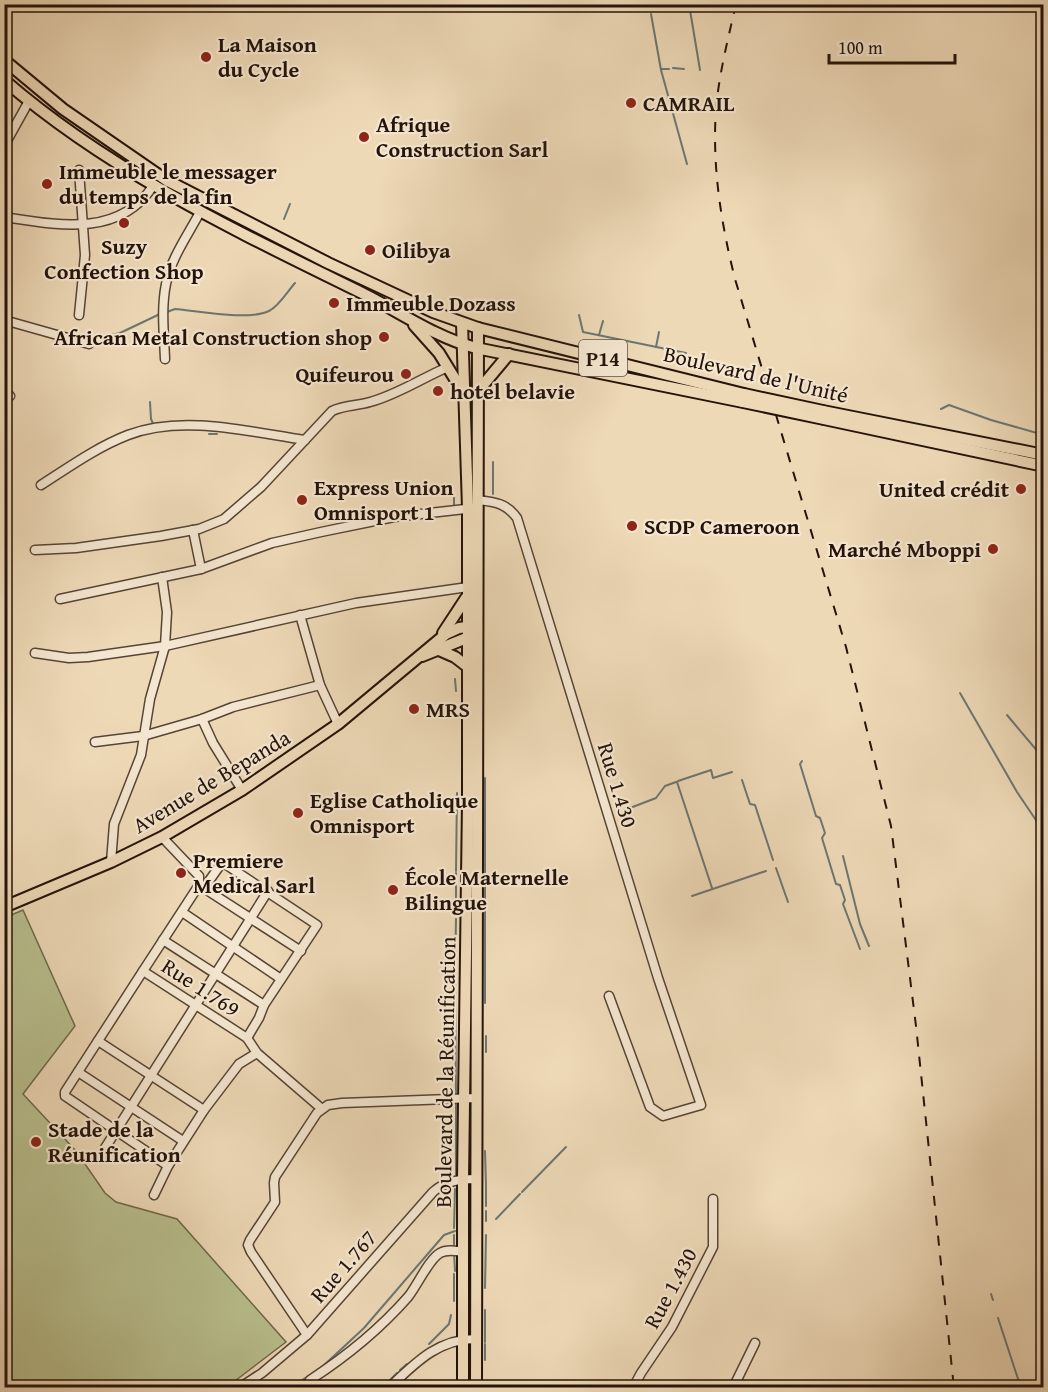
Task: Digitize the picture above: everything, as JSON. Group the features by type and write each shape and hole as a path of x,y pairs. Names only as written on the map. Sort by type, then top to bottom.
{"main road":[{"name":"P14","path":"4,60 63,109 166,180 328,263 433,312 462,323"},
{"name":"P14","path":"4,80 72,133 153,186 462,344"},
{"path":"322,273 328,263"},
{"path":"404,314 430,341 466,397"},
{"name":"Boulevard de l'Unité","path":"462,323 744,398"},
{"name":"Boulevard de la Réunification","path":"462,323 475,505 468,591 473,631 468,667 463,1388"},
{"path":"476,1388 473,631 478,328"},
{"name":"Boulevard de l'Unité","path":"462,344 744,398 1044,466"},
{"path":"478,391 509,354"},
{"name":"Boulevard de l'Unité","path":"823,415 1044,455"},
{"path":"439,639 455,617 468,591"},
{"name":"Avenue de Bepanda","path":"4,907 111,862 162,837 242,790 338,724 452,630 473,631"},
{"name":"Avenue de Bepanda","path":"419,657 439,650 473,631"},
{"path":"439,650 455,657 468,667"}],"street":[{"path":"4,146 30,101"},
{"path":"79,170 85,255 80,315"},
{"path":"4,217 83,226 114,218 133,208 144,199 153,186"},
{"path":"165,359 166,284 176,256 200,212"},
{"path":"4,320 89,344"},
{"path":"36,549 76,548 193,530 211,525 232,514 261,487 326,416 339,407 369,402 390,395 448,367"},
{"path":"41,485 108,443 155,427 186,425 305,440"},
{"name":"Rue 1.430","path":"475,505 501,504 511,510 517,518 658,978 701,1105 663,1116 650,1107 609,996"},
{"path":"60,599 201,569 272,543 394,517 475,505"},
{"path":"193,530 201,569"},
{"path":"111,862 114,824 138,765 150,699 165,646 167,612 162,578"},
{"path":"35,653 62,657 88,657 165,646 390,597 468,591"},
{"path":"300,615 320,685 338,724"},
{"path":"95,742 143,736 233,707 320,685"},
{"path":"202,718 213,743 242,790"},
{"path":"162,837 199,876 201,887 301,951"},
{"path":"143,971 182,912 223,863 268,891 317,925 264,1005 247,1038"},
{"path":"105,1148 268,891"},
{"path":"182,912 281,979"},
{"path":"163,940 264,1005"},
{"name":"Rue 1.769","path":"116,1131 65,1096 65,1092 143,971 247,1038 257,1053 322,1108"},
{"path":"98,1041 204,1110"},
{"path":"154,1195 168,1166 204,1110 239,1064 257,1053"},
{"path":"78,1071 183,1141"},
{"path":"307,1335 248,1245 275,1202 274,1183 279,1170 322,1108 342,1104 476,1098"},
{"path":"116,1131 168,1166"},
{"name":"Rue 1.767","path":"239,1388 262,1373 307,1335 433,1192 444,1184 463,1179 476,1179"},
{"name":"Rue 1.430","path":"633,1388 672,1327 713,1248 713,1198"},
{"path":"310,1380 362,1344 410,1295 439,1254 448,1251 463,1252"},
{"path":"389,1388 432,1350 441,1345 464,1339 477,1339"},
{"path":"733,1388 755,1342"}],"green space":[{"name":"Stade de la Réunification","path":"23,910 75,1026 23,1094 76,1151 105,1193 116,1202 177,1219 286,1342 227,1387 5,1387 4,918"}],"waterway":[{"path":"689,4 700,70"},
{"path":"651,14 661,70 687,164"},
{"path":"673,68 684,69"},
{"path":"661,69 669,69"},
{"path":"284,219 290,204"},
{"path":"167,312 175,309 236,315 260,314 276,306 295,283"},
{"path":"89,340 120,333 162,313"},
{"path":"579,315 583,332 686,353"},
{"path":"599,335 603,321"},
{"path":"656,347 659,332"},
{"path":"150,402 151,419 154,426"},
{"path":"941,409 949,405 1044,435"},
{"path":"209,434 217,434"},
{"path":"493,462 493,494"},
{"path":"454,497 454,505"},
{"path":"4,639 10,674 4,709"},
{"path":"455,679 456,691"},
{"path":"960,693 1017,792 1044,832"},
{"path":"1007,715 1044,759"},
{"path":"802,761 800,764 816,816 820,818 825,833 822,838 836,884 840,885 845,900 843,904 860,949"},
{"path":"678,781 711,770 713,778 732,772"},
{"path":"485,778 485,883"},
{"path":"742,780 750,804 755,805 773,860"},
{"path":"630,808 656,798 665,786 676,782"},
{"path":"677,782 712,888"},
{"path":"456,871 457,793"},
{"path":"843,856 860,924 869,946"},
{"path":"776,868 788,902"},
{"path":"692,896 766,871"},
{"path":"456,873 456,903"},
{"path":"485,885 485,1003"},
{"path":"456,906 456,916"},
{"path":"455,970 456,919"},
{"path":"455,973 456,1096"},
{"path":"486,1036 486,1052"},
{"path":"456,1101 456,1179"},
{"path":"522,1192 566,1147"},
{"path":"485,1151 486,1186"},
{"path":"486,1187 486,1206"},
{"path":"454,1228 455,1189"},
{"path":"496,1219 520,1194"},
{"path":"486,1211 486,1221"},
{"path":"322,1367 364,1328 444,1235 455,1231"},
{"path":"454,1235 454,1248"},
{"path":"485,1288 486,1235"},
{"path":"454,1253 455,1271"},
{"path":"454,1274 454,1301"},
{"path":"991,1294 993,1300"},
{"path":"485,1310 485,1342"},
{"path":"429,1344 449,1324 451,1315"},
{"path":"998,1318 1021,1388"},
{"path":"485,1344 485,1360"},
{"path":"400,1370 407,1364"},
{"path":"388,1382 397,1373"},
{"path":"289,1388 307,1377"},
{"path":"458,1382 458,1388"}],"railway":[{"path":"736,4 716,109 715,152 722,216 735,279 846,647 891,826 916,1026 954,1388"}],"place":[{"name":"La Maison du Cycle","path":"206,57"},
{"name":"CAMRAIL","path":"631,103"},
{"name":"Afrique Construction Sarl","path":"364,137"},
{"name":"Immeuble le messager du temps de la fin","path":"47,184"},
{"name":"Suzy Confection Shop","path":"124,223"},
{"name":"Oilibya","path":"370,250"},
{"name":"Immeuble Dozass","path":"334,303"},
{"name":"African Metal Construction shop","path":"384,337"},
{"name":"Quifeurou","path":"406,374"},
{"name":"hotel belavie","path":"438,391"},
{"name":"United crédit","path":"1021,489"},
{"name":"Express Union Omnisport 1","path":"302,500"},
{"name":"SCDP Cameroon","path":"632,526"},
{"name":"Marché Mboppi","path":"993,549"},
{"name":"MRS","path":"414,709"},
{"name":"Eglise Catholique Omnisport","path":"298,813"},
{"name":"Premiere Medical Sarl","path":"181,873"},
{"name":"École Maternelle Bilingue","path":"393,890"},
{"name":"Stade de la Réunification","path":"36,1142"}]}
